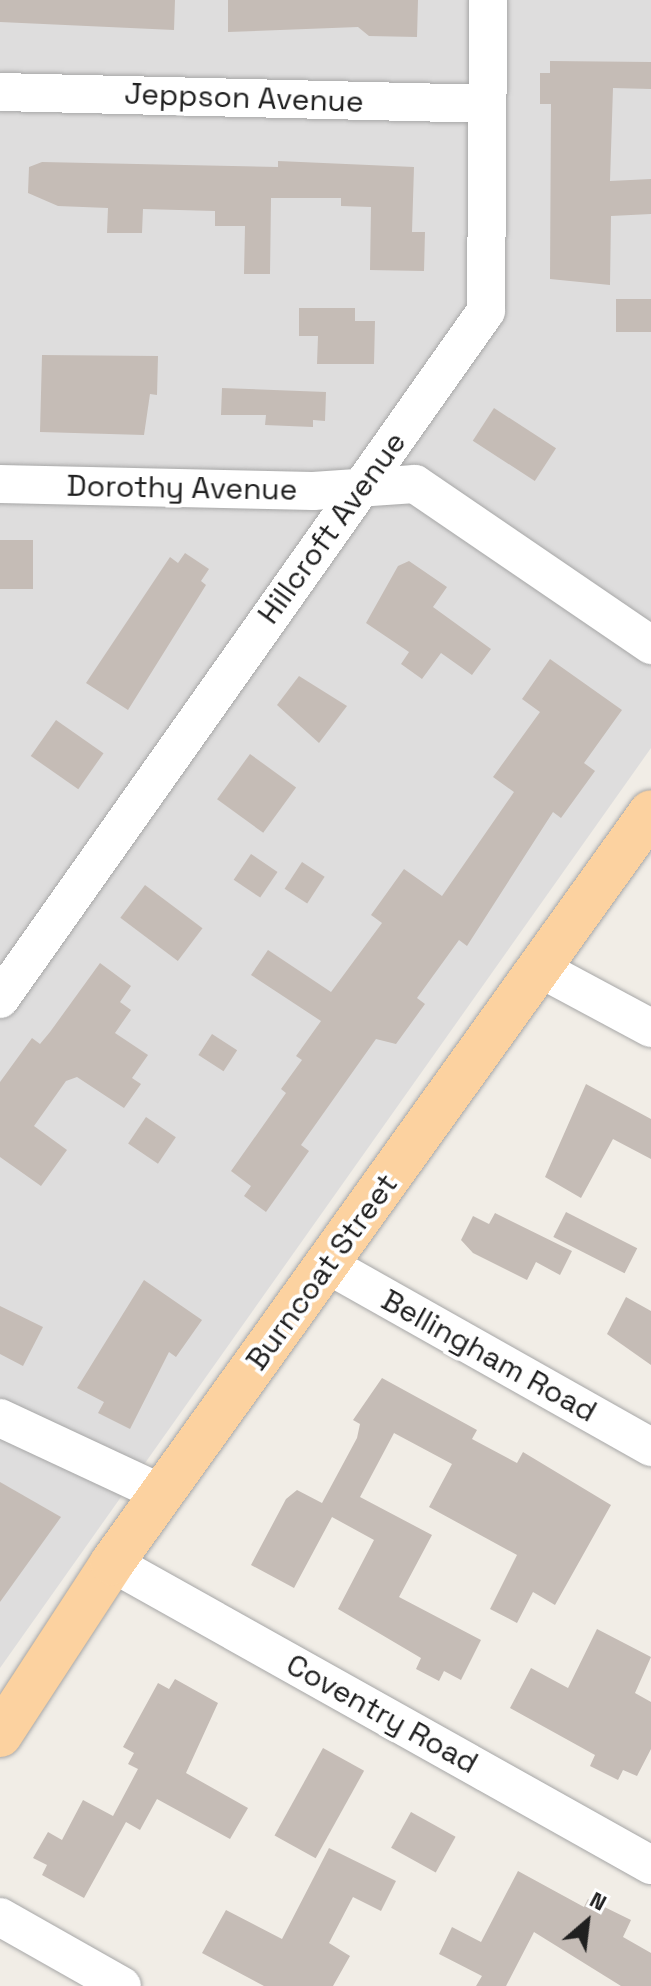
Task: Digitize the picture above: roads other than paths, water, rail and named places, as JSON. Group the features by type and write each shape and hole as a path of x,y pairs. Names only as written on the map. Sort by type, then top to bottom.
{"main road":[{"name":"Burncoat Street","path":"0,1735 112,1563 651,812"}],"street":[{"name":"Hillcroft Avenue","path":"0,999 16,950 363,487 486,311 488,0"},
{"name":"Jeppson Avenue","path":"0,92 487,104"},
{"name":"Dorothy Avenue","path":"0,484 363,487 415,484 651,645"},
{"path":"539,968 651,1028"},
{"name":"Bellingham Road","path":"328,1265 651,1447"},
{"path":"0,1418 163,1494"},
{"name":"Coventry Road","path":"112,1563 651,1865"},
{"path":"0,1917 122,1986"}]}
